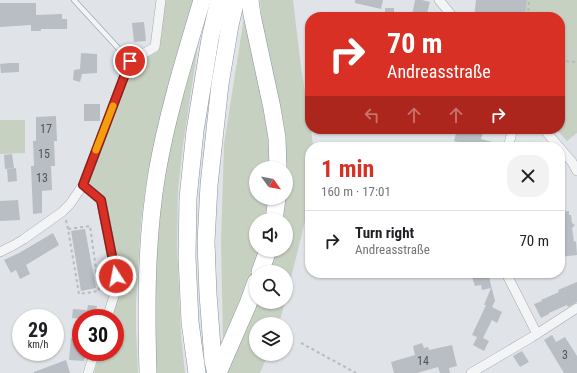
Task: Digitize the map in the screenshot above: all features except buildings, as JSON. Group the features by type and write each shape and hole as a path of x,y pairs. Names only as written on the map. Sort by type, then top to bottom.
{"highway":[{"path":"148,373 147,285 154,192 171,110 202,0"},
{"path":"197,373 190,322 187,258 188,198 195,130 210,39 219,0"},
{"path":"217,373 213,361 206,242 209,185 220,84 230,25 236,0"},
{"path":"250,0 272,108 277,138 278,161"},
{"path":"217,373 249,301"}],"street":[{"path":"0,252 24,240 62,212 70,204 83,185 130,61 155,47 161,0"},
{"path":"439,0 449,12"},
{"path":"548,134 554,142"},
{"path":"565,154 572,162 577,171"},
{"path":"83,185 101,200 116,276 115,293 110,309"},
{"path":"509,278 537,334"},
{"path":"471,373 537,334 577,308"},
{"path":"88,373 92,361"}],"lane":[{"path":"74,0 130,61"}],"path":[{"path":"528,12 529,0"},
{"path":"565,61 577,62"},
{"path":"62,212 66,218 79,294 99,290 90,226 68,229"},
{"path":"301,343 356,373"}],"green space":[{"path":"165,0 194,0 161,117 147,177 141,221 136,303 138,373 94,373 97,361 124,361 124,309 112,309 118,269 106,201 86,184 133,65 158,51"},
{"path":"260,0 293,0 305,92 305,134 312,134 313,142 305,142 305,221 293,270 293,265 271,265 274,257 293,257 293,213 283,213 284,205 293,205 293,161 286,161 286,146 281,111 263,33"},
{"path":"527,0 577,0 577,133 567,141 561,134 565,134 565,12 526,12"},
{"path":"245,11 268,113 271,161 249,161 249,205 270,205 269,213 249,213 249,257 259,257 257,265 249,265 249,284 223,342 221,241 224,144"},
{"path":"199,38 183,145 178,190 177,245 181,336 185,373 156,373 154,285 160,194 177,117"},
{"path":"0,120 25,120 25,153 0,154"},
{"path":"255,309 283,309 281,317 251,317"},
{"path":"249,322 249,361 265,361 260,373 228,373 228,369"}],"slow traffic":[{"path":"96,150 113,106"}],"route":[{"path":"116,276 101,200 83,185 130,61"}]}
